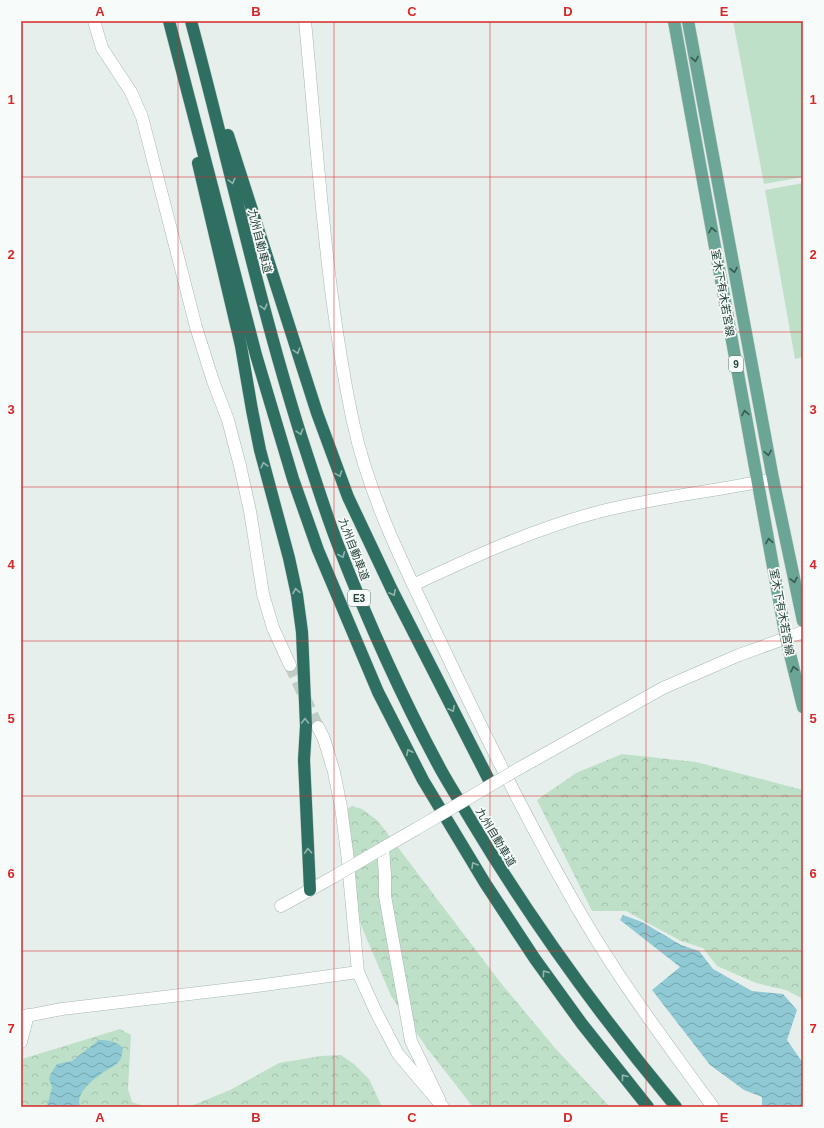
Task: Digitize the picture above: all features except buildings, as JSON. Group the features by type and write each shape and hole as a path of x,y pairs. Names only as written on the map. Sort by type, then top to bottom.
{"highway":[{"name":"E3","path":"169,21 256,355 293,479 318,550 378,692 423,780 485,883 540,966 582,1024 648,1107"},
{"path":"191,21 317,414 348,497 392,590 491,784"},
{"name":"九州自動車道","path":"191,21 257,282 284,380 312,471 337,543 396,682 442,771 502,873 562,960 650,1076 676,1107"},
{"path":"181,66 194,147 241,346 260,450 289,558 297,595 302,632 306,726 304,766 310,890"}],"main road":[{"name":"室木下有木若宮線","path":"674,21 786,638 803,707"},
{"name":"室木下有木若宮線","path":"688,21 773,479 803,621"}],"street":[{"path":"94,21 102,48 131,92 142,117 196,327 228,420 240,466 250,511 263,594 273,628 290,665"},
{"path":"305,21 326,247 338,335 354,423 373,494 413,585 468,701 532,825 583,917 636,1000 713,1107"},
{"path":"413,585 489,550 531,534 602,511 773,479"},
{"path":"281,906 416,829 491,784 663,688 739,655 803,632"},
{"path":"318,727 324,739 334,772 341,807 347,852 358,972 376,1012 398,1054 443,1107"},
{"path":"382,848 385,875 385,896 411,1041 443,1107"},
{"path":"21,1042 25,1016 62,1009 257,986 358,972"}],"green space":[{"path":"733,21 803,21 803,177 764,184"},
{"path":"803,183 803,357 795,359 765,190"},
{"path":"622,754 696,762 803,790 803,999 786,990 756,983 717,966 703,948 681,941 626,911 592,911 537,800 576,773"},
{"path":"352,806 362,809 378,821 500,982 555,1048 610,1107 473,1107 427,1048 391,996 361,925 346,879 343,811"},
{"path":"120,1029 131,1035 128,1089 132,1102 144,1106 191,1106 230,1090 279,1063 321,1056 341,1055 354,1064 369,1079 382,1107 21,1107 22,1059"}],"water":[{"path":"623,915 642,922 681,945 699,951 713,969 752,991 783,994 797,1010 787,1040 803,1063 803,1107 762,1107 762,1097 744,1090 710,1065 652,990 680,967 620,920"},
{"path":"99,1040 112,1041 123,1048 120,1060 86,1086 80,1096 80,1107 47,1107 52,1087 49,1079 57,1064 72,1061"}],"tunnel":[{"path":"290,665 318,727"}]}
